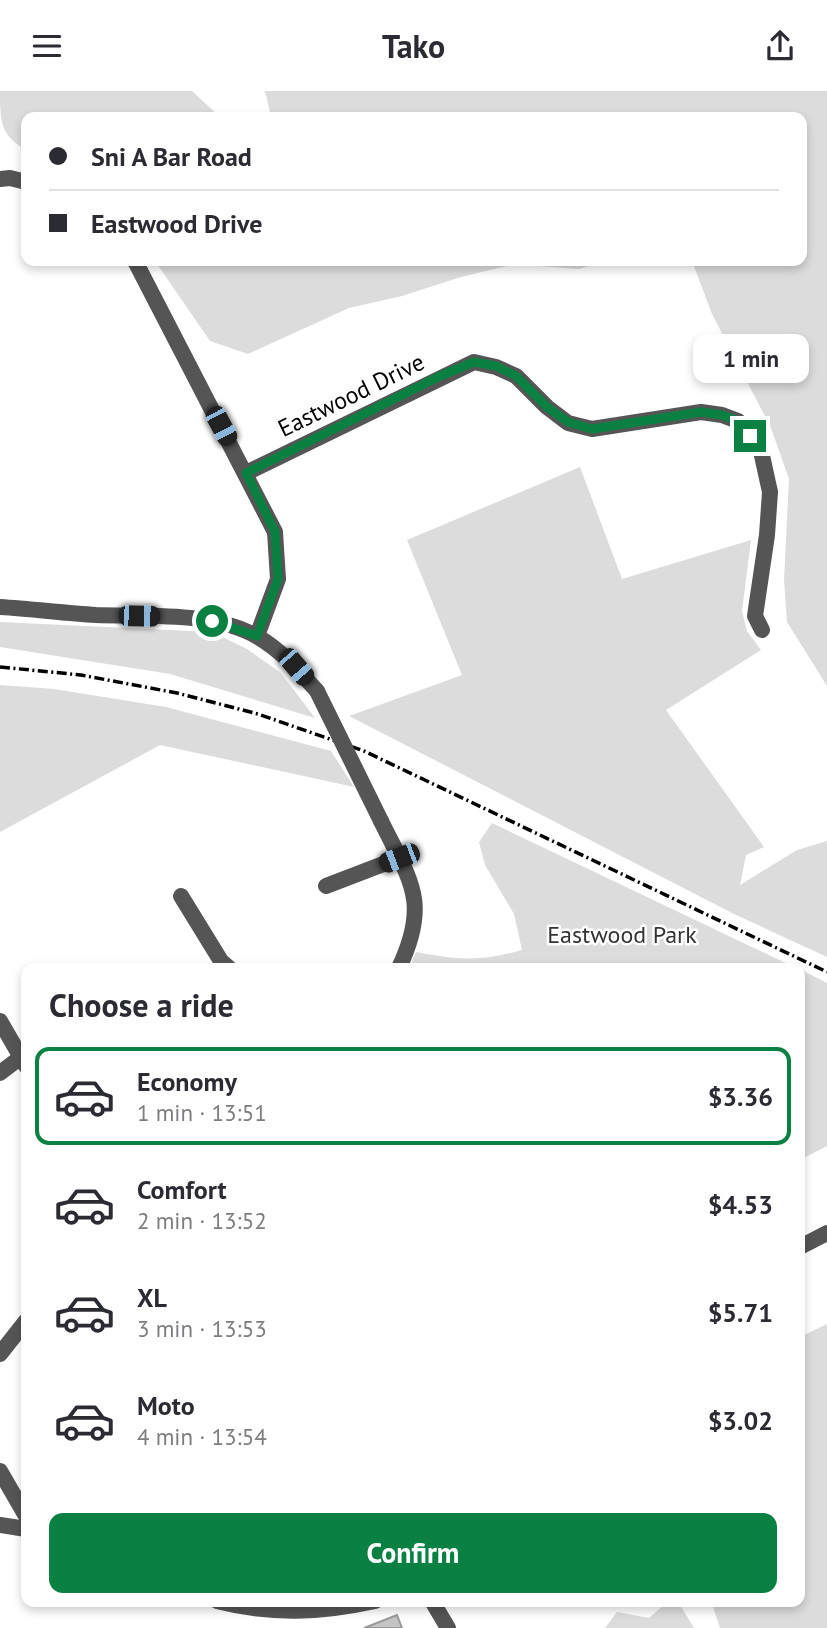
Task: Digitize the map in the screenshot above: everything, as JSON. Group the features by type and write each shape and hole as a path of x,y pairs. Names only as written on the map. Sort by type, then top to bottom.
{"street":[{"path":"138,266 275,532 278,579 257,636"},
{"name":"Eastwood Drive","path":"246,473 438,377 474,362 496,366 516,376 547,407 568,422 592,429 701,412 722,415 738,421 761,451 766,464 770,492 767,535 755,616 762,630"},
{"path":"0,607 212,621 257,636 291,661 317,691 414,893 415,929 401,963"},
{"path":"326,885 399,858"},
{"path":"181,896 223,963"},
{"path":"0,1021 21,1056"},
{"path":"0,1073 21,1062"},
{"path":"805,1244 827,1233"},
{"path":"0,1354 21,1327"},
{"path":"0,1471 21,1507"},
{"path":"0,1525 21,1528"},
{"path":"240,1607 291,1613 348,1607"},
{"path":"436,1607 448,1628"}],"green space":[{"path":"0,91 192,91 215,112 21,112 21,146 6,133 0,110"},
{"path":"265,91 827,91 827,686 787,622 784,580 789,479 771,428 712,314 694,266 807,266 807,112 270,112"},
{"path":"158,266 507,266 349,308 248,354 210,341"},
{"path":"541,266 589,266 579,269"},
{"path":"580,467 622,579 751,540 742,611 747,631 761,650 666,710 764,847 746,855 740,885 797,850 827,841 827,957 734,914 349,716 462,675 407,540"},
{"path":"0,622 212,632 247,649 281,673 315,718 170,674 0,647"},
{"path":"0,685 54,689 166,707 331,751 354,787 160,745 0,832"},
{"name":"Eastwood Park","path":"492,823 786,963 411,963 416,952 469,959 522,950 514,914 485,865 479,842"},
{"path":"805,972 827,983 827,1146 805,1157"},
{"path":"827,1324 827,1628 720,1628 713,1607 805,1607 805,1335"},
{"path":"661,1607 681,1607 694,1628 605,1628 617,1612 649,1618"}],"building":[{"path":"397,1615 402,1628 364,1628"}],"railway":[{"path":"0,667 81,675 177,693 258,714 364,751 827,972"}],"route":[{"path":"212,621 257,636 278,579 275,532 246,473 438,377 474,362 496,366 516,376 547,407 568,422 592,429 701,412 738,421 750,436"}]}
